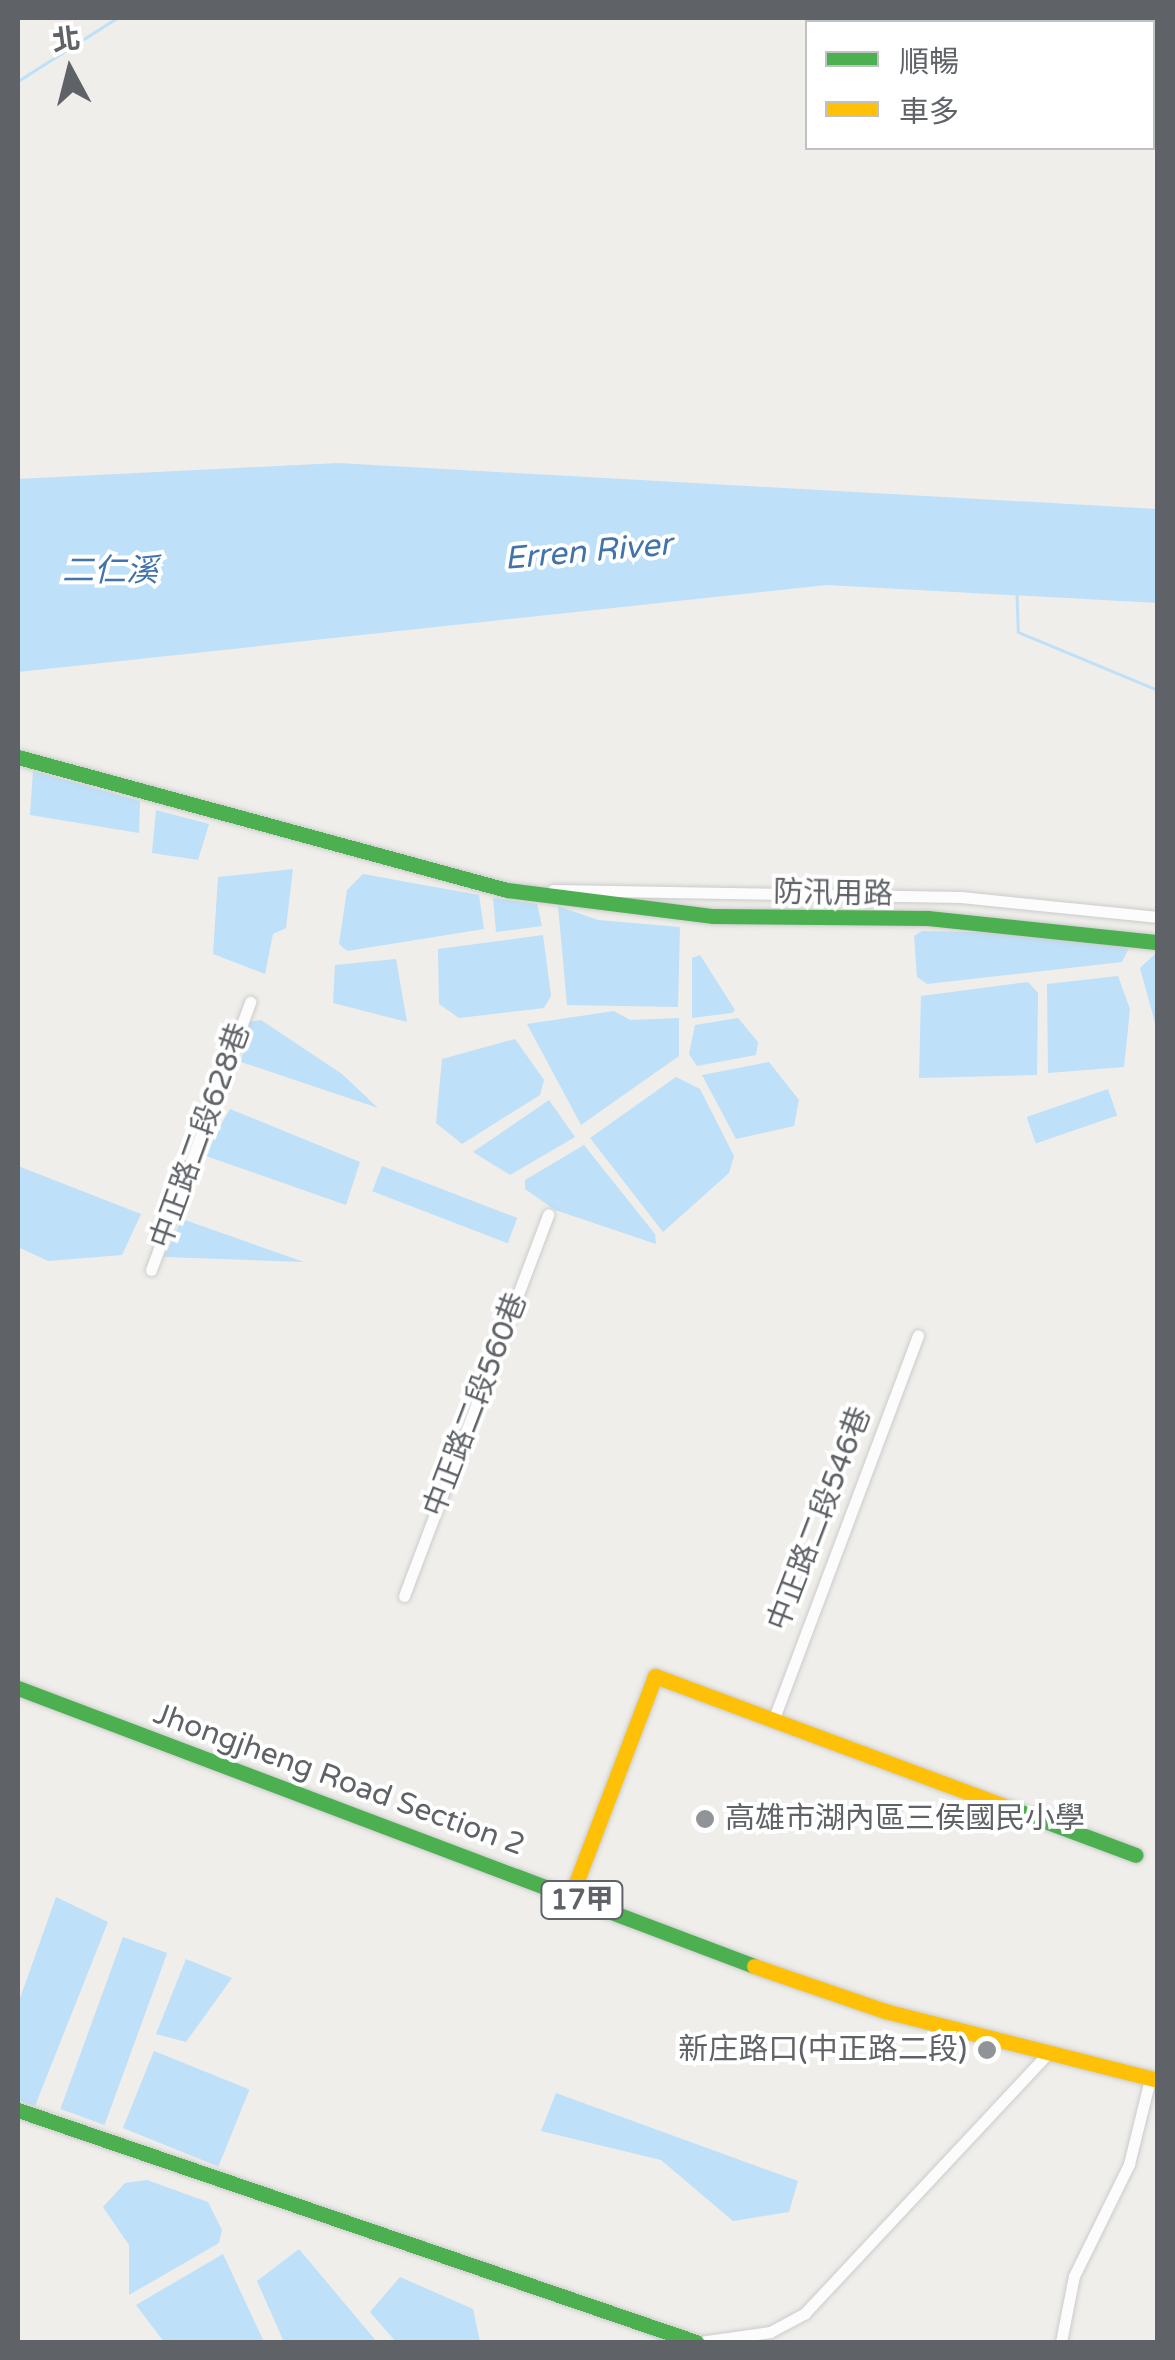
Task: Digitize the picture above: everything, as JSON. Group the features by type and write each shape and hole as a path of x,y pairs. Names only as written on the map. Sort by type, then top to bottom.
{"street":[{"path":"18,758 507,890 713,916 928,918 1158,942"},
{"name":"防汛用路","path":"507,890 961,898 1158,916"},
{"name":"中正路二段628巷","path":"151,1270 250,1002"},
{"name":"中正路二段560巷","path":"404,1596 548,1214"},
{"name":"中正路二段546巷","path":"773,1721 918,1336"},
{"path":"571,1896 654,1676 1136,1855"},
{"name":"Jhongjheng Road Section 2","path":"18,1688 885,2011 1154,2080"},
{"path":"18,2110 698,2342 770,2332 805,2313 1050,2052"},
{"path":"1061,2342 1074,2276 1129,2164 1154,2080"}],"water":[{"name":"二仁溪","path":"338,463 1157,509 1157,603 827,585 18,672 18,479"},
{"path":"33,771 140,801 139,833 30,815"},
{"path":"156,810 209,824 198,860 152,853"},
{"path":"293,869 286,928 273,934 265,974 213,954 218,877"},
{"path":"363,874 479,895 484,929 347,951 339,944 347,890"},
{"path":"493,898 537,904 542,926 496,932"},
{"path":"558,906 598,920 680,927 678,1007 567,1005"},
{"path":"922,931 1015,933 1129,948 1122,962 927,984 917,977 914,936"},
{"path":"543,935 551,996 544,1008 459,1018 439,1004 438,949"},
{"path":"1158,952 1157,1030 1140,968"},
{"path":"700,955 735,1010 732,1013 692,1018 692,958"},
{"path":"396,959 407,1022 333,1003 335,965"},
{"path":"1118,976 1130,1009 1124,1067 1048,1073 1047,984"},
{"path":"1028,982 1038,993 1037,1075 919,1078 921,996"},
{"path":"614,1011 630,1020 679,1018 679,1056 581,1125 527,1024"},
{"path":"738,1018 758,1042 756,1055 697,1066 689,1054 695,1025"},
{"path":"261,1020 342,1074 378,1108 241,1062 250,1022"},
{"path":"515,1039 544,1080 540,1095 462,1144 436,1123 442,1059"},
{"path":"769,1062 799,1100 794,1126 736,1139 702,1075"},
{"path":"676,1077 700,1089 734,1156 729,1173 663,1232 590,1138"},
{"path":"1108,1089 1117,1115 1036,1143 1027,1117"},
{"path":"549,1100 575,1137 510,1175 473,1152"},
{"path":"230,1109 360,1162 346,1205 203,1155"},
{"path":"584,1145 655,1234 656,1244 555,1210 525,1189 525,1180"},
{"path":"18,1166 141,1214 122,1255 48,1261 18,1247"},
{"path":"382,1166 517,1218 508,1243 372,1191"},
{"path":"182,1219 304,1262 164,1257"},
{"path":"56,1897 108,1922 35,2106 18,2100 18,2004"},
{"path":"123,1937 167,1953 105,2125 60,2109"},
{"path":"186,1959 232,1978 186,2042 156,2034"},
{"path":"154,2051 249,2090 218,2167 123,2128"},
{"path":"556,2093 798,2181 789,2212 733,2221 661,2160 541,2131"},
{"path":"147,2180 208,2202 222,2230 219,2243 129,2295 129,2245 103,2207 125,2183"},
{"path":"299,2249 377,2342 284,2342 257,2281"},
{"path":"223,2254 264,2342 164,2342 136,2305"},
{"path":"400,2277 473,2309 480,2342 396,2342 370,2312"}],"waterway":[{"path":"18,81 117,18"},
{"path":"1017,594 1018,632 1158,690"},
{"path":"647,2333 668,2342"}],"traffic: fast":[{"path":"18,757 507,890 713,916 928,918 1158,942"},
{"path":"18,1688 754,1966"},
{"path":"1010,1808 1136,1855"},
{"path":"18,2110 696,2342"}],"traffic: slow":[{"path":"571,1896 655,1676 1010,1808"},
{"path":"754,1966 885,2011 1158,2080"}],"place":[{"name":"高雄市湖內區三侯國民小學","path":"705,1819"},
{"name":"新庄路口(中正路二段)","path":"987,2050"}],"water label":[{"name":"Erren River","path":"588,552"}]}
